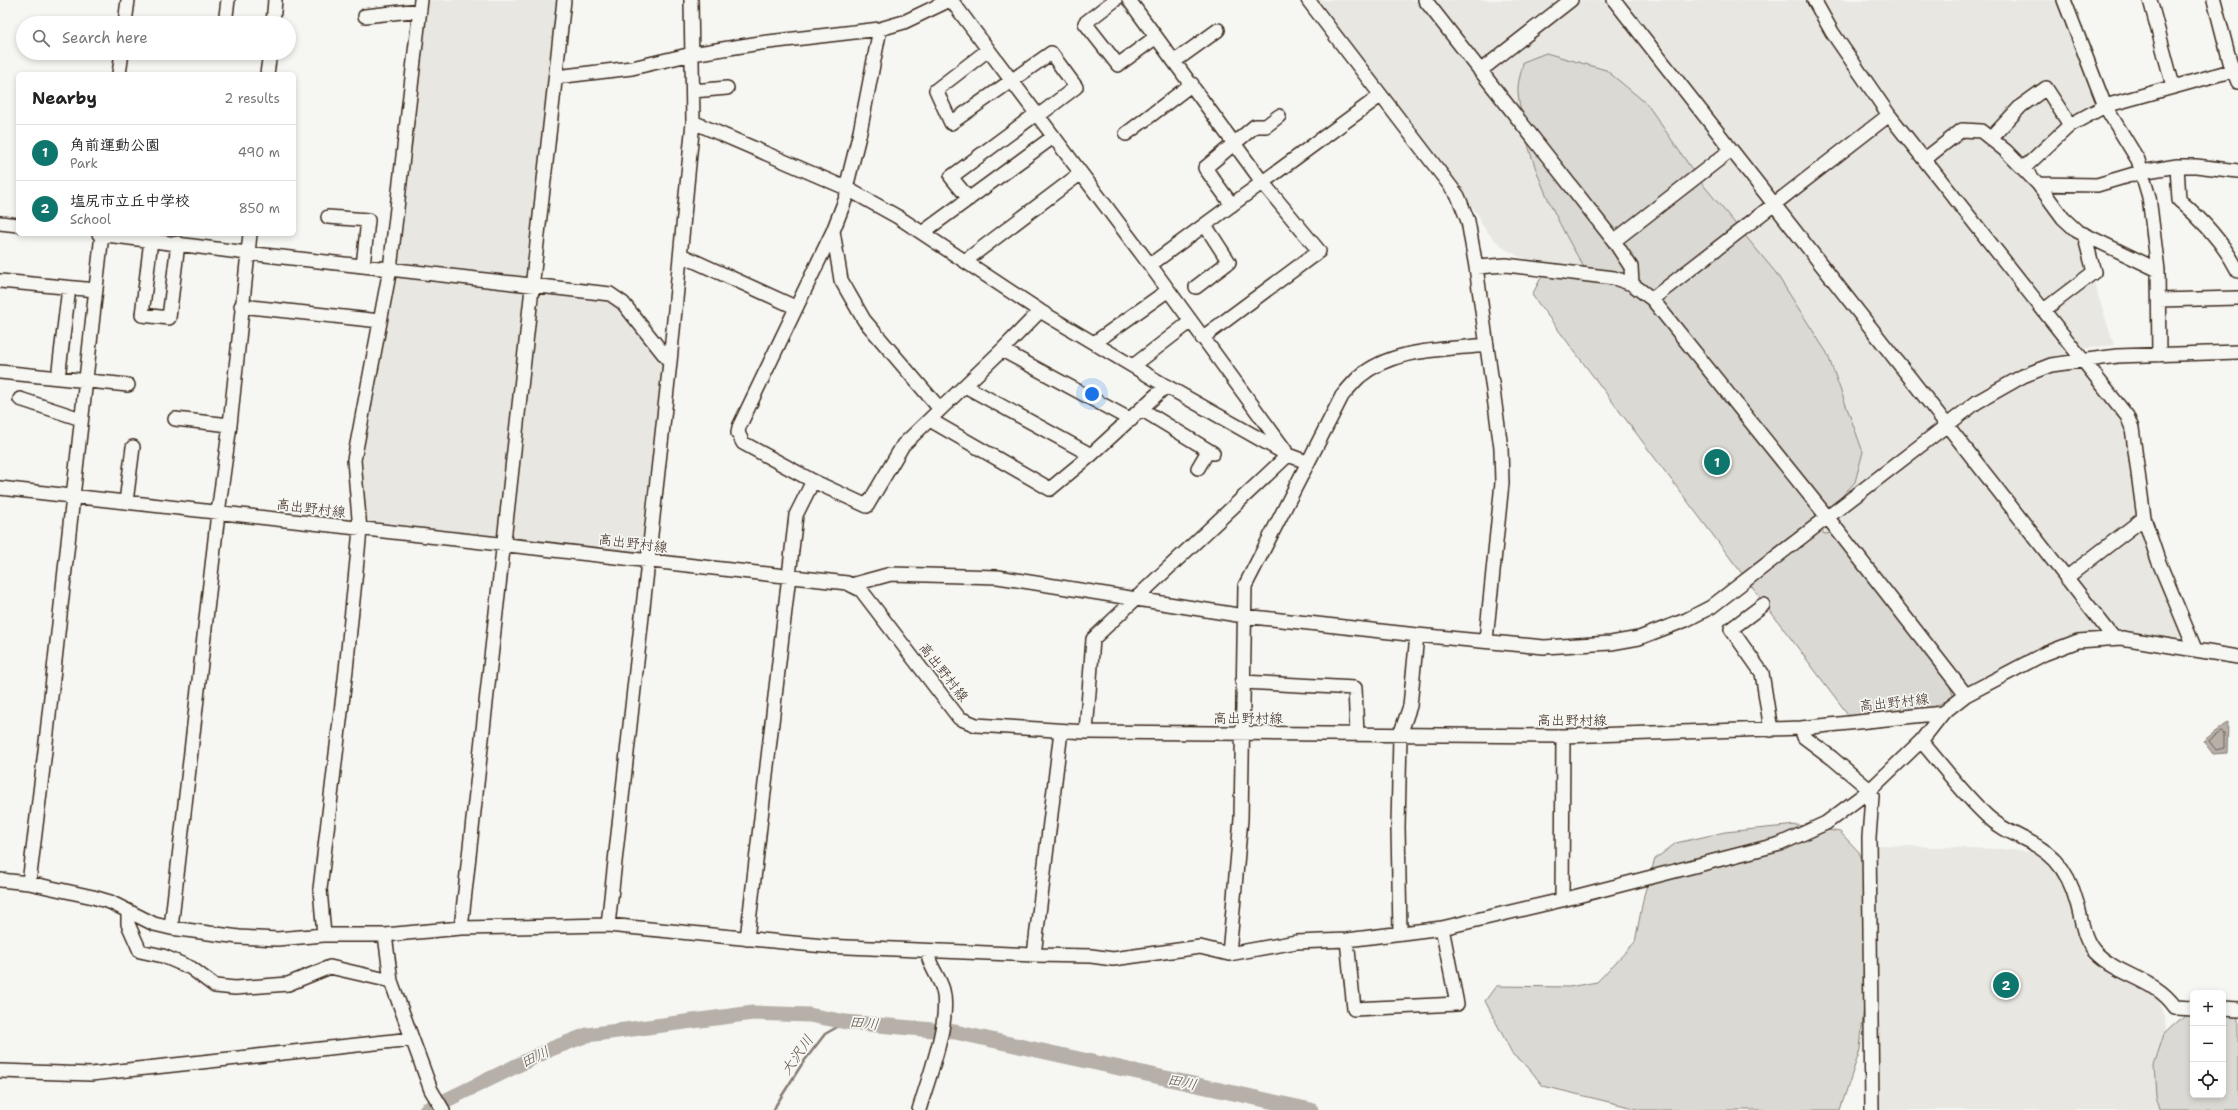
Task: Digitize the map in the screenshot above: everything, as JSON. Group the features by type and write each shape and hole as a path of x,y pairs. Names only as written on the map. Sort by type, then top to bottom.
{"street":[{"path":"126,16 128,0"},
{"path":"226,16 228,0"},
{"path":"274,16 275,0"},
{"path":"460,928 564,0"},
{"path":"608,925 670,362 693,122 691,0"},
{"path":"556,77 620,70 692,54 760,43 880,29 904,22 951,0 1150,265 1288,455"},
{"path":"1116,0 1086,23 1118,65 1156,37"},
{"path":"1129,0 1192,84 1263,183 1319,251 1202,338"},
{"path":"1308,0 1458,196 1468,222 1476,266 1501,448 1502,483 1486,640"},
{"path":"1425,0 1614,241 1631,267 1632,284"},
{"path":"1480,70 1571,0"},
{"path":"1614,0 2113,637"},
{"path":"1814,0 1832,32 1889,115 2120,406 2132,428 2144,518 2158,560 2195,649"},
{"path":"2064,0 2105,106 2138,160 2149,197 2158,270 2159,354"},
{"path":"2150,0 2173,86"},
{"path":"2214,0 2236,69 2238,82"},
{"path":"324,935 320,889 346,670 360,530 354,460 390,269 420,5 365,16"},
{"path":"880,29 860,132 847,189 833,230 739,427 738,433 743,443 813,481 867,506 903,445 1002,350 1040,311"},
{"path":"1175,61 1218,30"},
{"path":"969,199 952,177 1076,87 1051,53 951,123 936,90 988,50"},
{"path":"119,72 121,60"},
{"path":"267,72 269,60"},
{"path":"2024,168 2070,125 2105,106 2236,69"},
{"path":"1126,134 1192,84"},
{"path":"693,91 727,88"},
{"path":"1991,138 2021,106 2046,88 2070,125"},
{"path":"1150,265 1380,96"},
{"path":"1652,299 1889,115"},
{"path":"1232,205 1205,168 1234,142 1255,126 1266,126 1280,116"},
{"path":"693,122 847,189 922,233 1040,311 1166,386 1288,455 1307,462"},
{"path":"1925,160 1962,130 1981,131 1991,138 2024,168 2063,218 2077,231 2158,270"},
{"path":"922,233 1053,137"},
{"path":"1614,241 1731,150"},
{"path":"2177,166 2179,200 2202,220 2226,248 2238,271"},
{"path":"2038,184 2097,185 2141,172 2177,166 2196,166 2238,171"},
{"path":"965,261 1081,173"},
{"path":"328,217 368,220 363,266"},
{"path":"0,223 16,225"},
{"path":"1196,287 1229,262 1204,225"},
{"path":"833,230 841,280 864,320 940,409"},
{"path":"2044,310 2094,272 2084,234"},
{"path":"29,883 45,751 101,236"},
{"path":"118,236 151,240 173,240 247,253 610,294 623,303 670,362"},
{"path":"171,928 218,513 230,425 241,306 250,236"},
{"path":"151,240 142,314 169,318 173,240"},
{"path":"681,255 795,307"},
{"path":"1476,266 1506,264 1614,278 1632,284 1652,299 1828,518 1966,695"},
{"path":"0,281 96,290"},
{"path":"58,378 69,288"},
{"path":"1094,343 1167,290"},
{"path":"2159,300 2238,298"},
{"path":"241,306 380,321"},
{"path":"1133,366 1190,322"},
{"path":"1230,954 1241,818 1244,586 1342,396 1359,377 1380,364 1404,355 1486,345"},
{"path":"1002,350 1131,420"},
{"path":"851,585 891,574 998,577 1244,616 1417,635 1486,640 1544,647 1572,647 1611,643 1639,638 1686,620 1711,607 1977,402 2023,376 2051,365 2083,359 2159,354 2238,352"},
{"path":"0,372 128,385"},
{"path":"965,386 1091,455"},
{"path":"930,420 1050,489 1131,420 1166,386"},
{"path":"20,399 81,419"},
{"path":"1141,409 1211,452 1198,468"},
{"path":"175,419 230,425"},
{"path":"126,502 132,446"},
{"path":"1086,732 1092,640 1288,455"},
{"path":"747,939 796,515 813,481"},
{"name":"高出野村線","path":"0,488 73,495 360,530 503,544 851,585 861,590 959,718 976,725 1086,732 1564,736 1771,730 1942,713"},
{"path":"2066,578 2144,518"},
{"path":"1763,605 1731,629 1762,673 1771,730"},
{"path":"1400,932 1398,827 1400,735 1410,706 1417,635"},
{"path":"0,880 29,883 93,897 110,902 154,924 171,928 239,937 277,939 324,935 385,935 460,928 608,925 824,946 1091,956 1113,959 1200,947 1230,954 1296,942 1347,940 1400,932 1442,928 1562,900 1780,844 1826,823 1870,790 1921,741 1942,713 1966,695 2061,646 2078,641 2113,637 2238,657"},
{"path":"1242,682 1355,688 1357,734"},
{"path":"1801,728 1804,737 1870,790 1872,796 1869,838 1872,1110"},
{"path":"1034,955 1061,731"},
{"path":"1562,900 1564,736"},
{"path":"1921,741 1987,816 2007,831 2033,842 2055,860 2069,881 2086,937 2096,953 2110,963 2157,987 2167,996 2175,1007 2190,1008"},
{"path":"128,912 128,924 140,951 163,956 191,968 215,986 235,988 288,984 330,967 343,968 391,981"},
{"path":"1347,940 1354,1009 1457,1004 1442,928"},
{"path":"385,935 391,981 433,1093 443,1110"},
{"path":"824,946 830,951 929,958 1017,959 1034,955"},
{"path":"919,1110 935,1058 944,1017 942,988 929,958"},
{"path":"2226,1008 2238,1009"},
{"path":"0,1071 91,1074 412,1038"}],"shaded area":[{"path":"422,0 558,0 528,276 524,280 393,266"},
{"path":"1314,0 2059,0 2099,99 2097,104 2050,132 2018,167 2080,239 2114,345 2087,348 2068,347 2124,423 2128,437 2134,494 2189,638 2185,644 2099,634 1971,688 1927,710 1850,717 1532,295 1549,264 1530,261 1516,255 1505,249 1491,236 1480,222 1481,219 1327,12 1325,14"},
{"path":"1546,53 1606,70 1647,104 1700,181 1776,273 1827,353 1863,452 1855,482 1831,508 1813,519 1824,534 1833,533 1946,677 1954,697 1927,710 1850,717 1532,295 1543,274 1591,279 1566,236 1544,190 1527,142 1521,117 1518,88 1523,62"},
{"path":"393,274 526,290 498,539 362,524 359,460"},
{"path":"536,290 607,297 620,307 663,364 641,555 508,541"},
{"path":"1797,825 1840,832 1859,852 1866,869 1868,959 1860,1050 1840,1110 1642,1110 1543,1086 1528,1067 1513,1055 1485,1001 1496,986 1569,987 1597,982 1635,942 1644,895 1655,859 1676,843 1725,832"},
{"path":"1875,845 2001,849 2035,853 2052,867 2059,874 2069,898 2080,940 2092,958 2157,996 2165,1017 2169,1110 1876,1110"},
{"path":"2226,1011 2238,1013 2238,1110 2160,1110 2156,1096 2154,1065 2164,1034 2187,1013 2190,1012 2190,1098 2226,1098"}],"water":[{"path":"2228,722 2227,753 2213,754 2203,741"}],"waterway":[{"name":"田川","path":"426,1110 551,1049 587,1035 753,1013 809,1015 846,1022 955,1032 1311,1110"},
{"name":"大沢川","path":"774,1110 802,1064 825,1034 846,1022"}],"place":[{"name":"角前運動公園","path":"1717,462"},
{"name":"塩尻市立丘中学校","path":"2006,985"}]}
